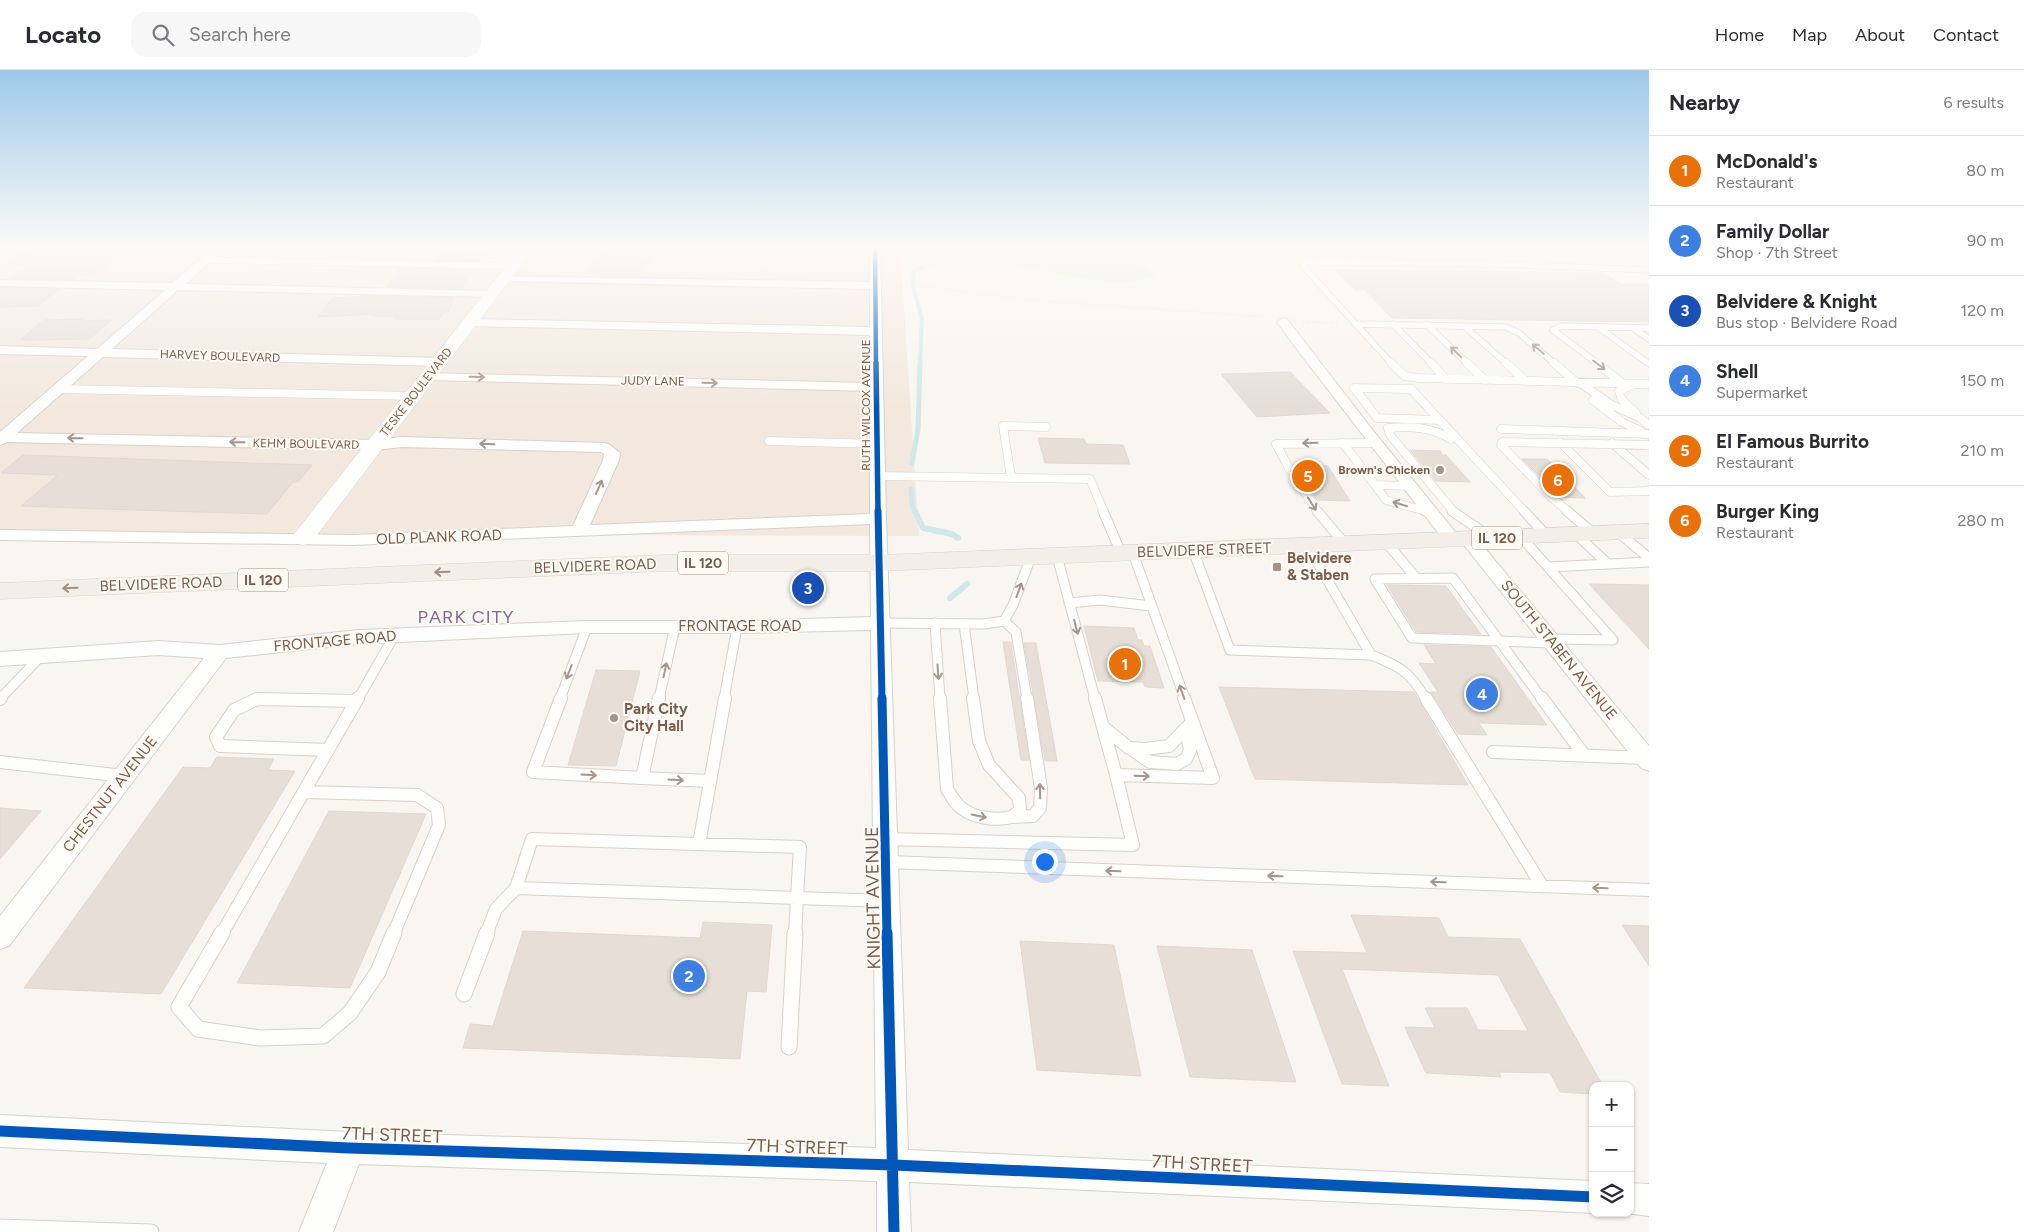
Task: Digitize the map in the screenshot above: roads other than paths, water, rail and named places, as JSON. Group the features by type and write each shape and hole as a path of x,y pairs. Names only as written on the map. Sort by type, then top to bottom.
{"main road":[{"name":"BELVIDERE STREET","path":"880,563 1649,531"},
{"name":"BELVIDERE ROAD","path":"0,591 664,563 880,563"},
{"name":"BELVIDERE ROAD","path":"0,609 674,578 880,563"}],"street":[{"path":"4,434 158,301"},
{"name":"TESKE BOULEVARD","path":"303,538 486,301"},
{"name":"RUTH WILCOX AVENUE","path":"876,301 880,563"},
{"path":"470,322 877,331"},
{"name":"SOUTH STABEN AVENUE","path":"1283,322 1334,393 1432,514 1460,539 1551,641 1647,760"},
{"name":"HARVEY BOULEVARD","path":"0,350 434,369"},
{"name":"JUDY LANE","path":"434,369 877,387"},
{"name":"KEHM BOULEVARD","path":"4,434 375,445 402,442 606,448 612,453 611,460 579,531"},
{"name":"OLD PLANK ROAD","path":"0,536 353,540 878,519"},
{"name":"KNIGHT AVENUE","path":"880,563 894,1232"},
{"name":"FRONTAGE ROAD","path":"0,659 158,648 220,652 358,637 587,627 675,626 737,628 881,623"},
{"name":"CHESTNUT AVENUE","path":"0,937 220,652"},
{"name":"7TH STREET","path":"0,1130 349,1148 894,1165 1589,1197"},
{"path":"316,1232 349,1148"},
{"path":"1634,1199 1649,1200"}],"lane":[{"path":"1335,301 1397,370 1405,376 1446,379 1649,384"},
{"path":"1355,324 1506,327 1519,333 1576,383 1582,384 1610,404 1640,418"},
{"path":"1393,324 1446,379"},
{"path":"1427,325 1485,380"},
{"path":"1464,326 1526,381"},
{"path":"1622,383 1553,330 1562,326 1649,328"},
{"path":"1598,327 1649,364"},
{"path":"1632,328 1649,339"},
{"path":"1576,383 1573,385 1622,422 1649,435"},
{"path":"1636,383 1619,391 1622,400 1649,425"},
{"path":"1439,420 1378,418 1354,388 1411,389 1546,535"},
{"path":"58,389 413,396"},
{"path":"1011,476 1003,426 1046,427"},
{"path":"1477,461 1467,456 1452,439 1442,432 1429,428 1388,428 1390,435 1452,511 1492,538"},
{"path":"1501,429 1649,435"},
{"path":"1548,430 1610,492 1649,492"},
{"path":"1600,432 1649,475"},
{"path":"769,441 878,444"},
{"path":"1608,564 1585,534 1501,445 1502,442 1649,445"},
{"path":"1343,443 1386,500 1432,514"},
{"path":"1290,470 1276,444 1376,443"},
{"path":"878,476 1011,476 1090,479 1152,606 1189,725 1213,778 1116,775"},
{"path":"1298,482 1318,512 1345,544"},
{"path":"1375,485 1410,486"},
{"path":"1618,532 1649,560"},
{"path":"1521,536 1614,640 1499,641 1412,638 1375,579 1452,578 1499,641 1584,755"},
{"path":"1386,542 1416,578"},
{"path":"1306,545 1371,655"},
{"path":"1193,550 1230,650 1371,655 1391,663 1414,679 1542,886"},
{"path":"886,851 1133,845 1057,556"},
{"path":"1004,621 1013,605 1031,557"},
{"path":"1548,567 1649,560"},
{"path":"1070,603 1087,599 1112,600 1152,606"},
{"path":"881,623 964,624 1004,621 1016,632 1041,788 1040,808 1034,816 990,818 966,814 954,803 947,789 935,624"},
{"path":"964,624 979,741 989,765 1019,798 1020,810 1012,818"},
{"path":"642,778 675,626"},
{"path":"587,627 534,772 710,781"},
{"path":"699,844 737,628"},
{"path":"304,792 417,795 437,808 439,825 378,972 350,1013 323,1036 260,1038 198,1029 179,1007 394,636"},
{"path":"0,699 40,656"},
{"path":"328,750 220,746 216,737 234,710 257,699 356,701"},
{"path":"1103,726 1129,748 1150,762 1177,764 1186,759 1190,750 1189,725"},
{"path":"1129,748 1145,749 1169,746 1189,725"},
{"path":"1492,752 1584,755 1647,760"},
{"path":"0,762 125,776"},
{"path":"464,994 496,909 516,888 532,839 800,848 789,1047"},
{"path":"886,851 1649,890"},
{"path":"516,888 888,901"},
{"path":"0,1227 150,1232"}],"waterway":[{"path":"917,301 922,319 920,364"},
{"path":"912,463 918,429 920,363"},
{"path":"911,489 912,505 915,512"},
{"path":"915,511 923,528 952,534 958,538"},
{"path":"950,598 967,584"}],"place":[{"name":"Brown's Chicken","path":"1440,470"},
{"name":"El Famous Burrito","path":"1308,476"},
{"name":"Burger King","path":"1558,480"},
{"name":"Belvidere & Staben","path":"1277,567"},
{"name":"Belvidere & Knight","path":"808,588"},
{"name":"McDonald's","path":"1125,664"},
{"name":"Shell","path":"1482,694"},
{"name":"Park City City Hall","path":"614,718"},
{"name":"Family Dollar","path":"689,976"}],"district":[{"name":"PARK CITY","path":"466,617"}]}
